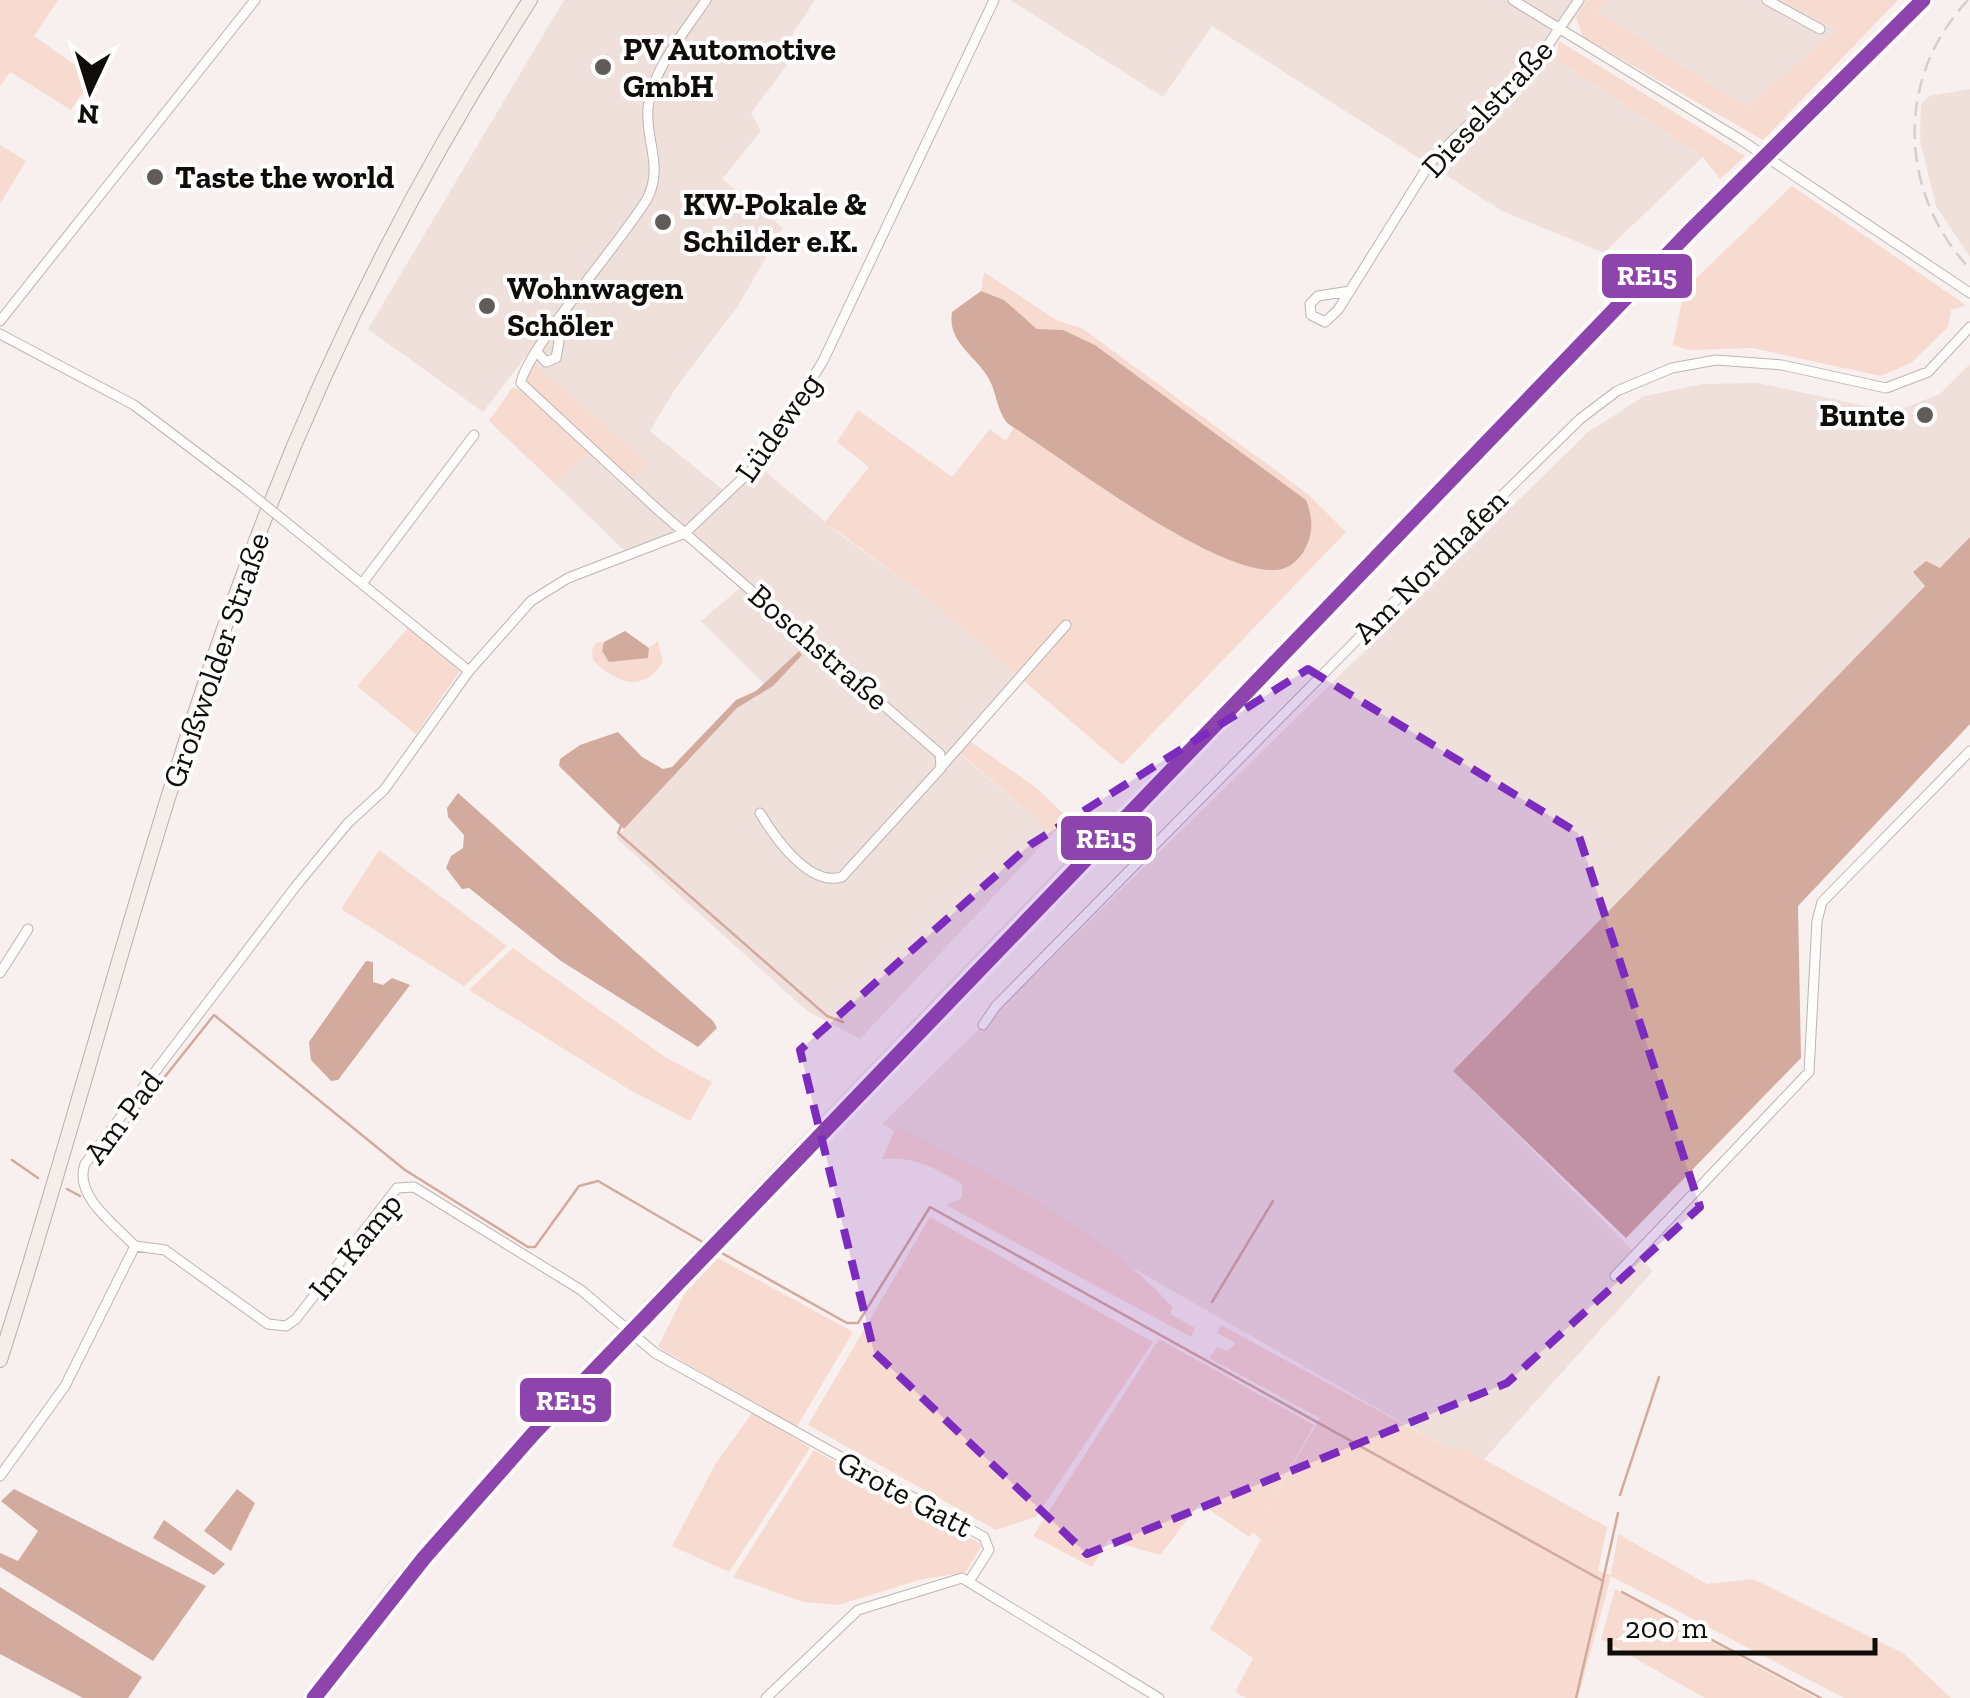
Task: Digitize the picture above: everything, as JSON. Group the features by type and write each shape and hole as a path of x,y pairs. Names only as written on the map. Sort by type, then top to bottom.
{"main road":[{"name":"Großwolder Straße","path":"0,1360 178,766 266,514 383,252 448,134 530,0"}],"street":[{"path":"0,322 254,0"},
{"path":"555,328 559,341 556,358 546,362 537,352 648,196 656,159 648,125 652,88 706,0"},
{"name":"Lüdeweg","path":"348,822 384,790 469,672 541,593 686,534 744,481 804,396 994,0"},
{"path":"1514,0 1812,185 1970,293"},
{"name":"Dieselstraße","path":"1350,290 1318,296 1310,304 1311,315 1325,322 1350,290 1430,163 1546,48 1579,0"},
{"path":"1767,0 1820,29"},
{"name":"Am Nordhafen","path":"984,1026 996,1006 1391,604 1580,419 1618,391 1672,368 1716,360 1782,366 1886,388 1928,372 1970,327"},
{"path":"0,334 134,405 364,581 469,672"},
{"name":"Boschstraße","path":"537,352 522,375 525,390 907,723 940,754 940,768"},
{"path":"364,581 474,436"},
{"path":"760,813 774,836 816,875 835,880 842,877 1066,626"},
{"path":"1615,1276 1809,1072 1814,1054 1817,921 1822,902 1970,750"},
{"name":"Am Pad","path":"135,1246 84,1190 85,1164 348,822"},
{"path":"0,973 28,930"},
{"name":"Im Kamp","path":"135,1246 165,1250 268,1324 286,1326 296,1319 396,1188 407,1185 580,1290 625,1328"},
{"path":"0,1476 70,1380 135,1246"},
{"name":"Grote Gatt","path":"625,1328 712,1387 984,1537 989,1550 970,1580 947,1579 858,1610 766,1698"},
{"path":"970,1580 1159,1698"}],"highlighted area":[{"path":"1308,669 1578,833 1700,1207 1507,1383 1087,1554 874,1352 800,1050 1030,845"}],"shaded area":[{"path":"0,0 58,0 34,36 93,78 71,110 10,72 0,86"},
{"path":"564,0 815,0 780,53 791,60 751,113 761,131 722,179 783,228 738,306 677,386 650,431 732,497 759,466 841,535 920,592 1024,681 960,754 1053,833 860,1039 807,1011 616,838 737,708 773,686 802,654 798,652 764,684 701,621 740,588 677,533 624,550 554,483 589,453 624,487 646,463 526,356 483,412 368,329"},
{"path":"1010,0 1588,0 1555,46 1556,59 1703,157 1604,253 1502,211 1212,26 1163,97"},
{"path":"1588,0 1609,0 1596,10 1746,107 1836,30 1783,0 1898,0 1763,140 1583,37 1576,17"},
{"path":"1609,0 1783,0 1836,30 1746,107 1596,10"},
{"path":"1559,41 1745,156 1720,179 1703,157 1556,59"},
{"path":"1970,89 1970,257 1936,206 1920,140 1921,104 1930,96"},
{"path":"0,145 26,161 0,204"},
{"path":"1792,186 1966,305 1951,310 1948,327 1911,363 1881,376 1752,348 1688,350 1673,345 1684,290"},
{"path":"984,272 1056,320 1083,329 1309,495 1346,532 1122,765 920,592 825,522 869,467 837,442 858,410 952,477 990,429 1006,441 1014,427 1189,538 1306,500 1095,345 1063,330 1037,329 1004,300 981,291"},
{"path":"981,291 1004,300 1037,329 1063,330 1095,345 1306,500 1311,532 1301,555 1287,567 1274,570 1247,566 1213,553 1138,511 1007,423 989,379 958,340 952,323 952,312"},
{"path":"534,363 647,463 632,479 536,396 525,380"},
{"path":"1970,364 1970,537 1940,569 1914,573 1925,586 1453,1071 1653,1271 1478,1466 882,1124 1587,433 1644,396 1703,384 1758,383 1894,412 1940,394"},
{"path":"512,388 519,389 589,453 554,483 489,421"},
{"path":"1970,537 1970,724 1798,906 1801,1058 1626,1238 1453,1071 1925,586 1913,572 1926,561 1940,568"},
{"path":"408,628 461,669 416,734 357,686"},
{"path":"625,631 649,648 648,658 609,662 602,651 604,642"},
{"path":"658,641 663,662 655,672 638,681 610,675 593,660 592,649 597,642 604,642 602,651 648,658 649,648"},
{"path":"799,651 802,655 773,686 737,708 624,829 559,766 560,759 580,745 618,732 642,757 663,769 672,767 736,700 756,691"},
{"path":"971,742 1034,786 1067,817 1053,833 960,753"},
{"path":"458,793 717,1028 698,1047 561,961 469,888 462,889 446,868 451,856 463,848 464,835 448,817 447,808"},
{"path":"1113,811 1127,825 546,1431 404,1595 325,1698 302,1698 387,1584 532,1419"},
{"path":"379,850 507,946 464,986 341,909"},
{"path":"513,948 665,1057 712,1082 690,1121 630,1090 469,990"},
{"path":"366,961 373,962 373,982 383,985 392,978 410,985 338,1080 331,1081 311,1060 309,1042"},
{"path":"897,1125 1006,1184 1114,1253 1173,1308 1170,1314 1195,1328 1191,1337 946,1205 962,1198 962,1184 952,1178 914,1161 882,1159"},
{"path":"930,1217 1153,1342 1036,1517 996,1530 808,1425"},
{"path":"718,1258 853,1332 796,1428 658,1347 685,1293"},
{"path":"1221,1325 1449,1449 1464,1448 1607,1527 1598,1571 1611,1575 1618,1534 1707,1584 1753,1579 1903,1653 1951,1698 1844,1698 1611,1576 1578,1698 1246,1698 1235,1692 1253,1658 1210,1629 1261,1540 1253,1532 1249,1537 1200,1503 1160,1555 1108,1540 1092,1567 1033,1536 1159,1339 1314,1425 1259,1523 1320,1418 1209,1358 1217,1347 1227,1351 1236,1343 1217,1333"},
{"path":"753,1412 810,1448 729,1572 672,1546 716,1463"},
{"path":"814,1450 982,1545 966,1572 919,1580 838,1605 803,1602 733,1577"},
{"path":"14,1489 206,1586 153,1661 0,1567 0,1553 18,1561 38,1531 1,1501"},
{"path":"237,1489 255,1503 231,1551 204,1531"},
{"path":"164,1520 225,1564 214,1575 153,1538"},
{"path":"0,1587 142,1677 128,1698 83,1698 0,1654"},
{"path":"1615,1589 1815,1698 1705,1698 1601,1639"}],"waterway":[{"path":"621,826 618,833 827,1016 843,1022"},
{"path":"105,1152 214,1015 405,1170 528,1247 535,1247 579,1186 598,1181 701,1241"},
{"path":"12,1160 38,1178"},
{"path":"67,1189 80,1196"},
{"path":"1212,1302 1273,1201"},
{"path":"711,1247 847,1323 858,1323 930,1207 1603,1581 1576,1698"},
{"path":"1620,1495 1659,1377"},
{"path":"1603,1580 1618,1513"},
{"path":"1622,1592 1821,1698"}],"railway":[{"path":"1968,0 1944,31 1927,64 1918,99 1915,135 1918,171 1929,205 1946,239 1970,269"}],"transit line":[{"name":"RE15","path":"314,1698 424,1558 534,1433 1692,229 1923,0"}],"place":[{"name":"PV Automotive GmbH","path":"603,67"},
{"name":"Taste the world","path":"155,177"},
{"name":"KW-Pokale & Schilder e.K.","path":"663,222"},
{"name":"Wohnwagen Schöler","path":"487,306"},
{"name":"Bunte","path":"1925,415"}]}
